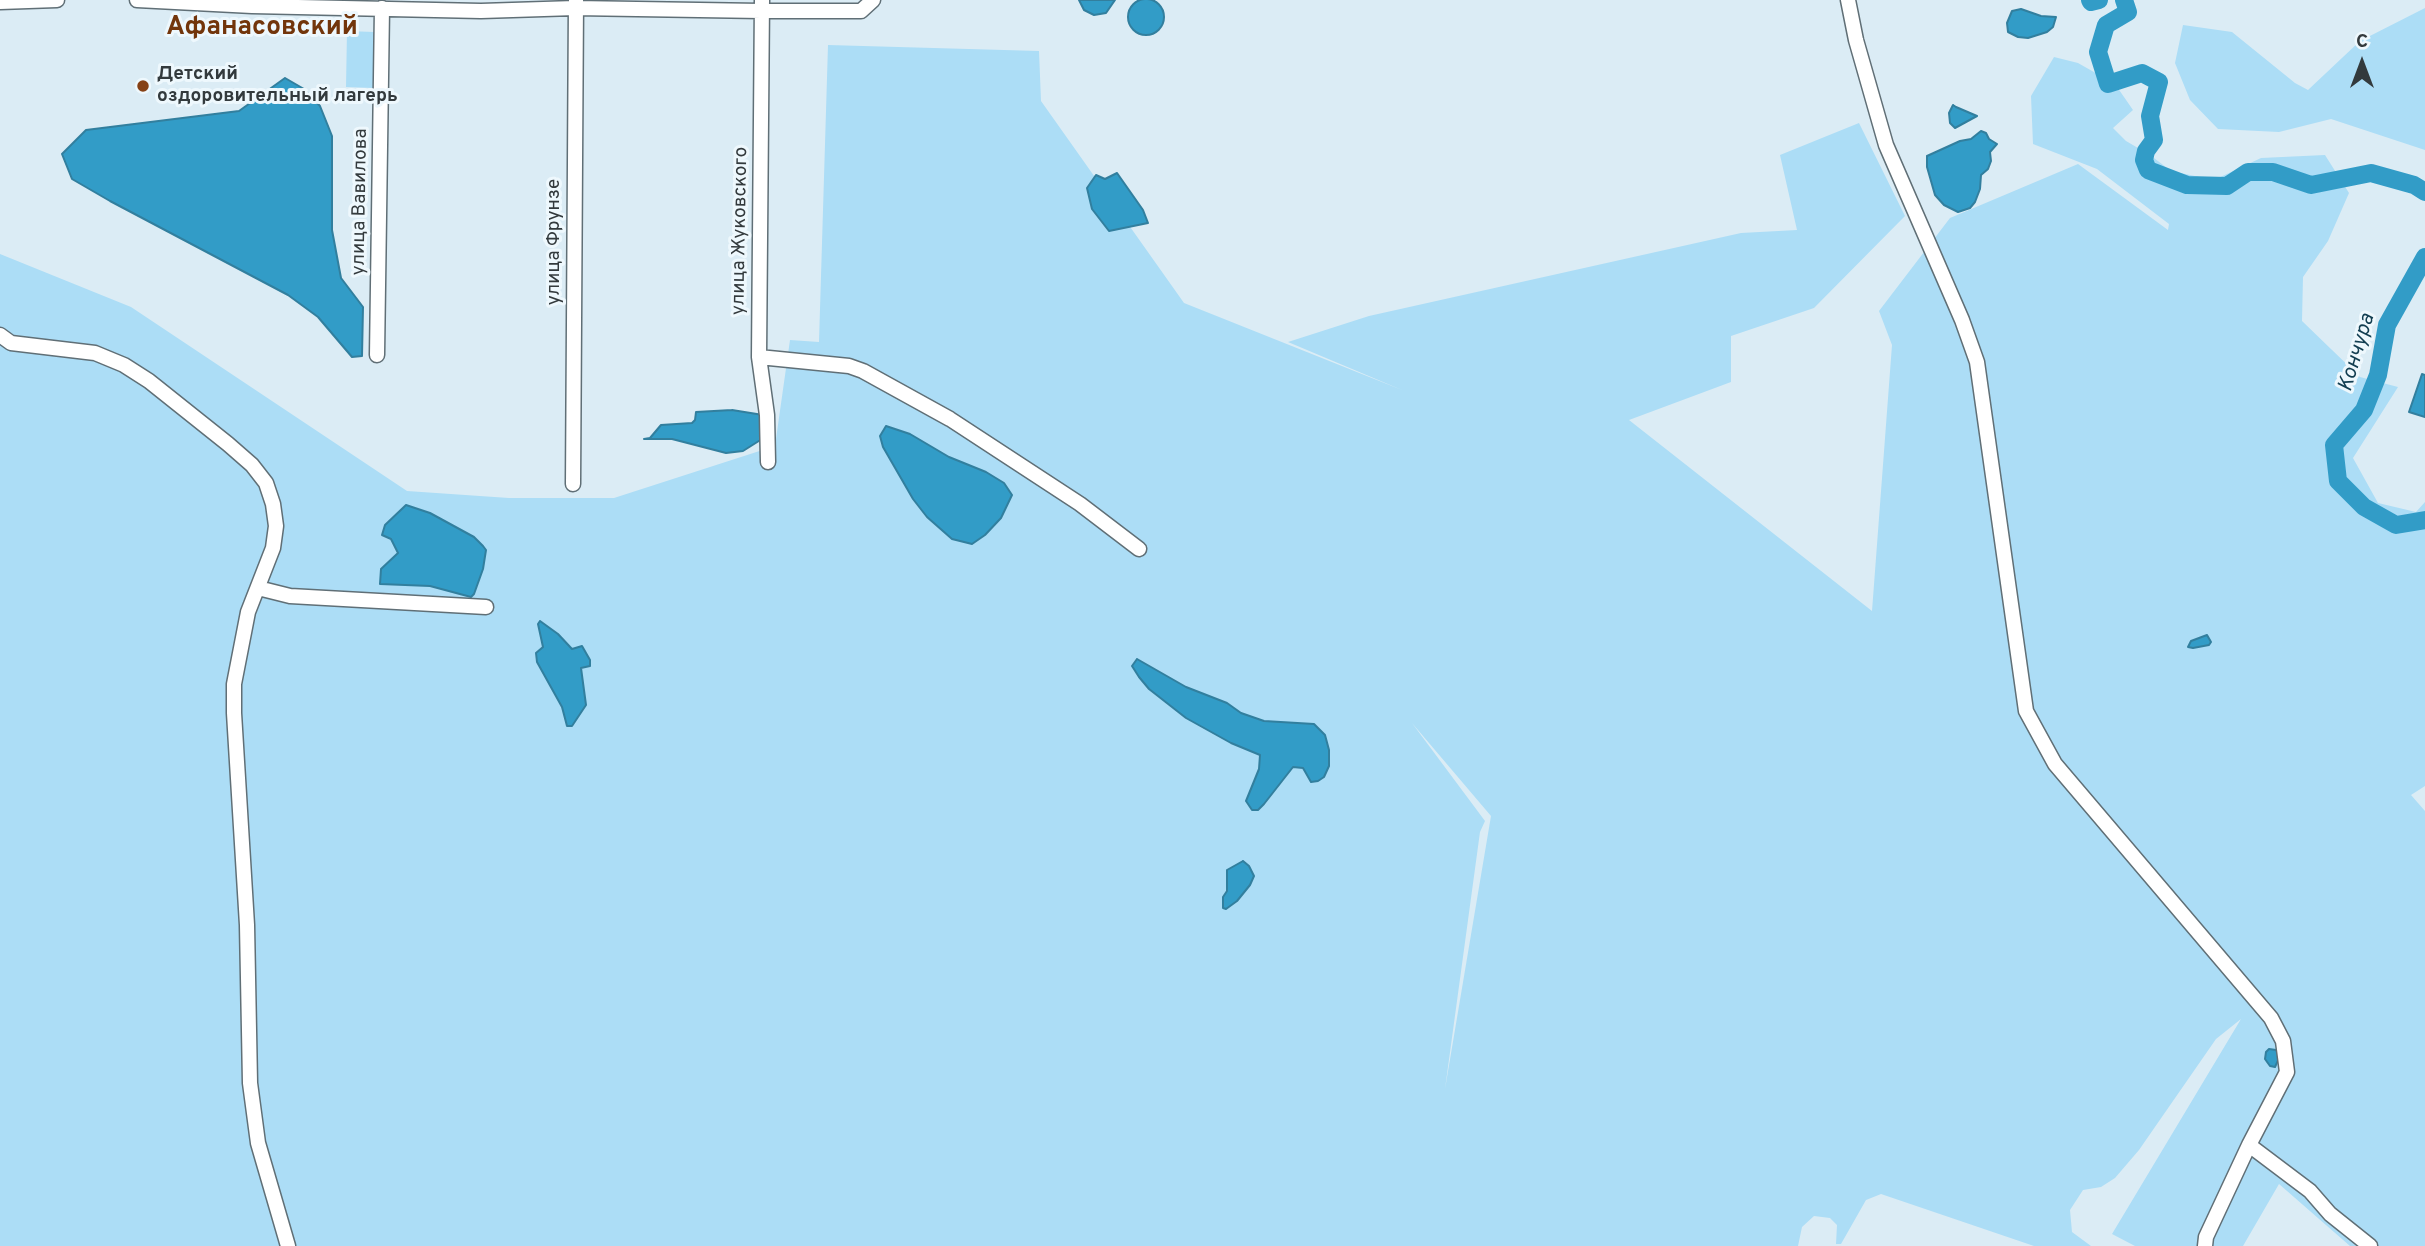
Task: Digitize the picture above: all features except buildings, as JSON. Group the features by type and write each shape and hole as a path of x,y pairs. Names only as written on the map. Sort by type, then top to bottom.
{"street":[{"path":"4,2 57,0"},
{"path":"137,0 481,10 575,4 762,6 860,11 873,0"},
{"path":"1848,0 1856,40 1886,145 1962,320 1977,362 2026,711 2054,764 2271,1018 2283,1041 2287,1072 2249,1145 2206,1237 2205,1246"},
{"name":"улица Фрунзе","path":"573,484 575,4"},
{"name":"улица Жуковского","path":"762,6 759,357 767,415 768,462"},
{"name":"улица Вавилова","path":"377,355 383,8"},
{"path":"0,335 11,343 95,353 124,365 149,381 228,443 252,465 266,484 276,526 273,548 248,612 234,684 237,786 247,926 250,1083 258,1143 288,1246"},
{"path":"759,357 849,366 863,371 950,419 1080,504 1139,549"},
{"path":"258,588 290,596 486,607"},
{"path":"2249,1145 2310,1191 2330,1214 2370,1246"}],"shaded area":[{"path":"2425,8 2425,150 2331,119 2279,132 2218,129 2190,100 2175,63 2183,25 2232,32 2295,83 2308,90 2360,41"},
{"path":"347,31 374,32 373,88 346,87"},
{"path":"828,45 1039,51 1041,101 1184,303 1402,390 1288,342 1369,316 1741,233 1797,230 1780,155 1859,123 1905,216 1814,308 1731,336 1731,382 1629,420 1872,611 1892,345 1879,311 1950,218 2078,164 2168,230 2169,224 2097,169 2033,144 2031,96 2054,57 2078,63 2115,84 2133,110 2113,128 2126,141 2171,171 2214,180 2261,158 2325,155 2349,193 2328,241 2303,277 2302,321 2360,377 2398,387 2353,458 2378,503 2416,512 2425,502 2425,786 2411,795 2425,811 2425,1246 2350,1246 2279,1184 2243,1246 2135,1246 2112,1234 2241,1019 2216,1039 2139,1150 2115,1178 2101,1187 2083,1190 2070,1210 2072,1232 2091,1246 2034,1246 1881,1194 1866,1200 1841,1244 1836,1244 1837,1225 1830,1218 1814,1216 1802,1227 1798,1246 0,1246 0,254 131,307 407,491 509,498 614,498 775,446 790,340 819,342","holes":["1412,723 1491,816 1445,1089 1480,832 1485,821"]}],"water":[{"path":"1146,-1 1159,4 1164,17 1159,30 1146,35 1133,30 1128,17 1133,4"},
{"path":"1079,0 1115,0 1106,13 1094,15 1084,10"},
{"path":"2021,9 2041,16 2056,17 2053,27 2047,32 2028,38 2008,32 2007,23 2012,11"},
{"path":"285,78 304,89 320,106 332,136 332,230 341,278 363,307 362,356 352,357 318,317 288,295 72,179 62,154 86,130 239,111"},
{"path":"1953,105 1977,116 1955,128 1950,123 1949,113"},
{"path":"1981,131 1997,144 1990,152 1988,169 1981,175 1975,202 1970,208 1958,212 1944,205 1935,195 1927,167 1927,156 1971,139"},
{"path":"1117,173 1143,210 1148,223 1109,231 1092,209 1087,188 1096,175 1105,179"},
{"path":"2422,374 2425,375 2425,417 2409,412"},
{"path":"732,410 763,415 762,439 743,451 726,453 672,439 644,439 650,438 661,425 692,423 696,412"},
{"path":"886,426 910,434 949,457 986,472 1004,483 1012,495 1001,518 972,544 952,539 927,517 913,499 883,447 880,436"},
{"path":"406,505 430,513 474,537 486,550 483,569 471,597 430,586 380,584 381,569 398,553 391,539 382,535 385,525"},
{"path":"540,621 572,649 582,646 590,660 590,666 581,668 586,705 572,726 567,726 562,707 537,662 536,653 543,647 538,624"},
{"path":"2207,635 2211,642 2209,645 2188,647 2191,641"},
{"path":"1137,659 1186,687 1227,703 1241,713 1264,721 1314,724 1325,735 1329,750 1329,766 1324,777 1311,782 1303,768 1293,767 1264,804 1258,810 1252,810 1246,801 1259,769 1260,755 1231,743 1186,718 1149,689 1139,677 1132,666"},
{"path":"1243,861 1254,876 1237,901 1226,909 1223,908 1223,897 1227,891 1227,870"},
{"path":"2269,1049 2276,1050 2280,1056 2275,1067 2270,1066 2265,1059"}],"waterway":[{"name":"Кончура","path":"2090,0 2099,0"},
{"name":"Кончура","path":"2124,0 2128,12 2106,25 2098,52 2108,84 2142,73 2159,82 2150,116 2154,140 2146,151 2144,160 2148,170 2187,185 2227,186 2248,172 2273,172 2311,185 2371,173 2414,185 2425,192"},
{"name":"Кончура","path":"2425,257 2387,325 2378,375 2364,410 2334,445 2338,481 2364,507 2396,525 2425,520"}],"place":[{"name":"Детский оздоровительный лагерь","path":"143,86"}],"district":[{"name":"Афанасовский","path":"262,29"}]}
